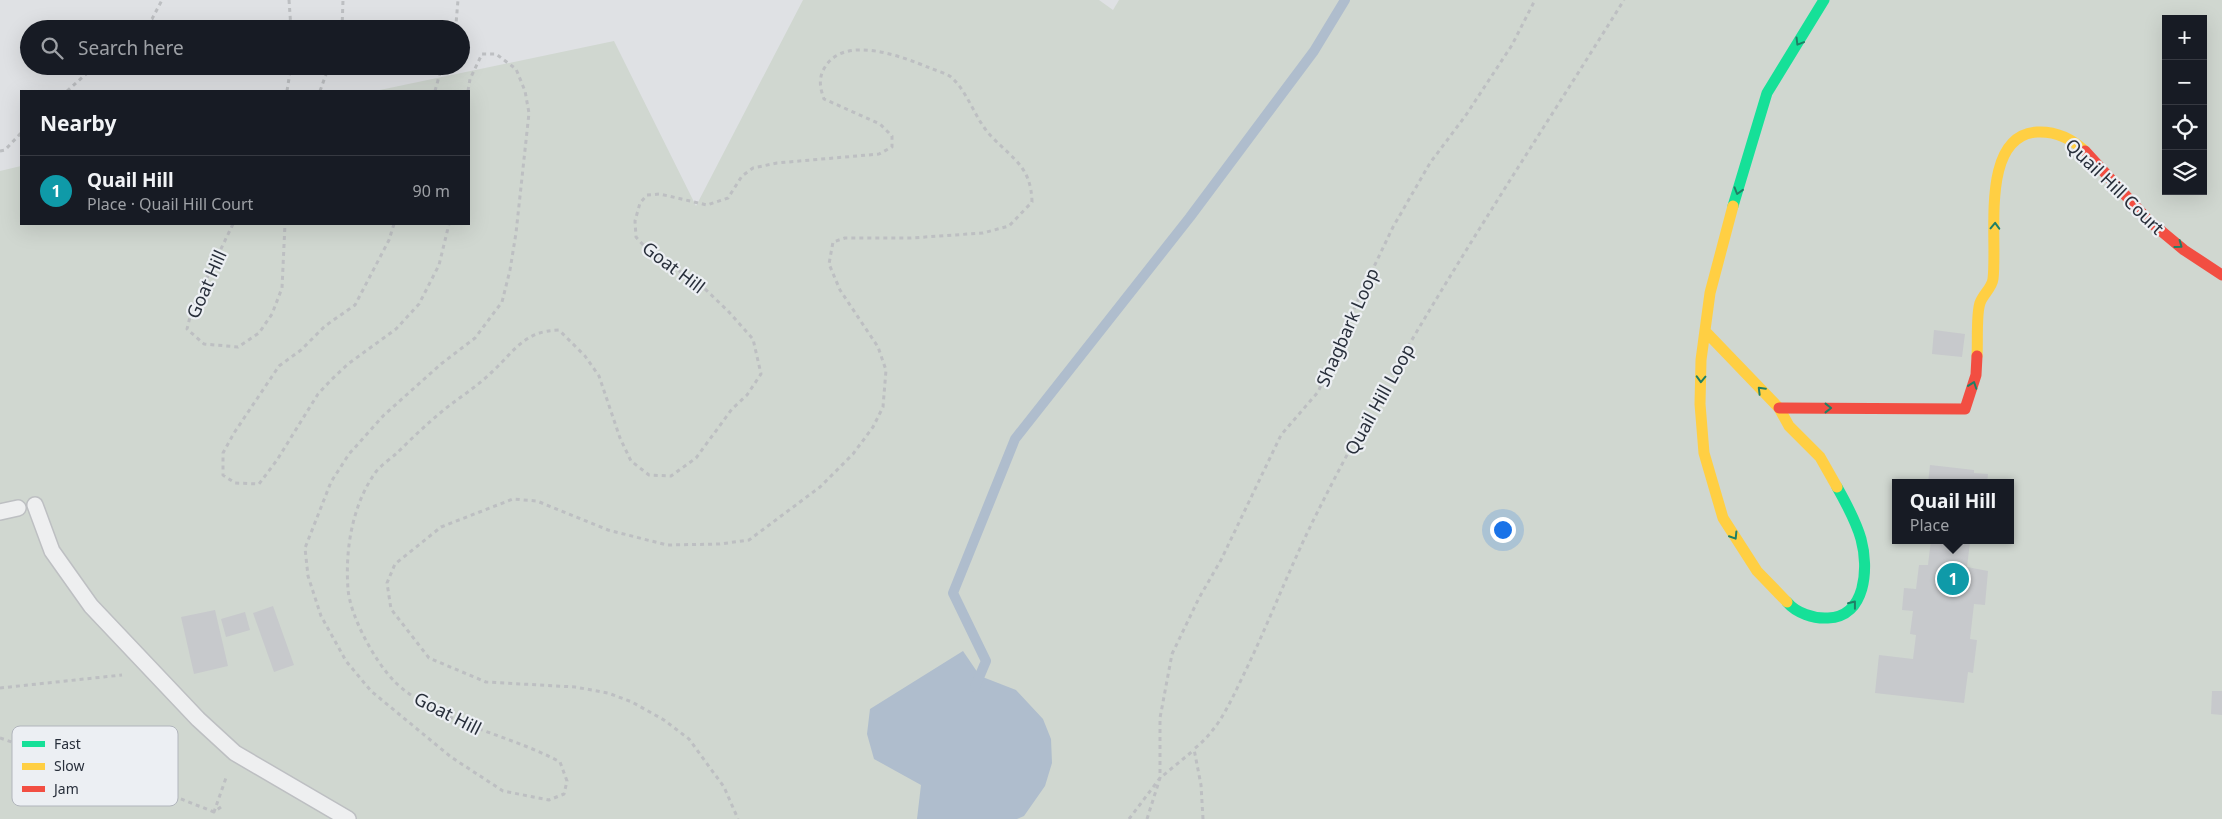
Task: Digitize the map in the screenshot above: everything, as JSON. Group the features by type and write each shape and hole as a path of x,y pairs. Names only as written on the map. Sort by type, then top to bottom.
{"street":[{"path":"1705,331 1779,408 1790,426 1820,457 1845,501 1861,539 1865,570 1861,594 1852,608 1837,618 1816,619 1791,606 1757,571 1723,518 1704,453 1700,404 1701,360 1710,293 1724,236 1767,93 1824,0"},
{"name":"Quail Hill Court","path":"1779,408 1965,409 1976,375 1980,303 1993,282 1997,173 2001,157 2009,144 2018,137 2036,132 2052,132 2066,137 2080,148 2128,200 2164,234 2222,275"}],"lane":[{"path":"35,505 52,551 91,606 198,719 235,753 348,819"},
{"path":"0,512 18,508"}],"path":[{"path":"151,20 162,0"},
{"path":"289,0 290,20"},
{"path":"342,20 343,0"},
{"path":"456,20 458,0"},
{"name":"Shagbark Loop","path":"1147,819 1160,778 1160,718 1172,654 1199,598 1222,560 1281,435 1318,392 1358,300 1393,227 1430,162 1466,115 1512,44 1535,0"},
{"name":"Quail Hill Loop","path":"1194,749 1208,738 1219,724 1262,637 1317,512 1407,349 1624,0"},
{"name":"Goat Hill","path":"468,90 470,79 482,54 496,54 516,69 525,91 529,113 516,233 502,302 476,338 441,364 384,415 348,454 331,482 305,548 308,576 322,616 346,661 371,691 451,757 476,775 502,791 532,798 549,800 564,794 567,781 560,762 543,753 488,733 422,702 395,683 380,664 365,638 348,590 349,536 358,502 375,472 430,420 495,369 515,347 544,330 559,330 584,356 599,376 620,438 631,461 649,475 671,476 696,458 732,409 747,395 761,374 753,339 728,311 704,288 646,248 636,237 635,221 640,203 647,195 660,194 707,205 728,198 742,176 753,168 777,162 879,154 892,147 892,136 880,124 824,99 820,88 822,72 830,58 848,51 870,49 922,65 951,77 991,136 1023,168 1032,186 1032,202 1009,226 983,233 911,238 845,238 833,242 829,264 840,290 878,347 886,370 883,406 873,427 853,454 820,488 750,540 720,544 667,545 608,530 537,501 512,499 441,527 395,564 387,583 391,609 429,658 486,682 575,687 608,693 632,702 664,720 689,739 724,787 738,819"},
{"path":"68,90 85,75"},
{"path":"286,90 289,75"},
{"path":"320,90 325,75"},
{"path":"436,90 440,75"},
{"path":"0,151 5,150 20,134"},
{"name":"Goat Hill","path":"233,225 192,310 187,329 204,344 238,347 259,333 272,314 282,288 285,225"},
{"path":"394,225 389,240 355,305 325,326 301,350 279,366 234,433 223,453 223,475 235,483 259,484 277,460 318,394 348,364 396,329 419,304 439,265 449,225"},
{"path":"0,688 152,670"},
{"path":"0,738 12,742"},
{"path":"1129,819 1160,778 1194,749"},
{"path":"1194,749 1203,819"},
{"path":"214,812 235,753"},
{"path":"178,798 214,812"},
{"path":"214,812 221,807"}],"shaded area":[{"path":"803,0 1099,0 1113,10 1119,0 2222,0 2222,819 0,819 0,171 20,166 20,225 470,225 470,90 380,90 451,75 470,75 470,71 614,41 696,206"}],"water":[{"path":"963,651 980,676 1016,690 1043,719 1051,739 1052,763 1045,786 1024,816 1017,819 917,819 921,785 874,759 867,734 870,709"}],"building":[{"path":"1934,330 1965,334 1962,357 1932,354"},
{"path":"1930,465 1974,470 1974,473 1988,474 1987,479 1928,479"},
{"path":"1931,544 1970,544 1967,567 1988,571 1985,605 1974,604 1970,639 1977,640 1973,673 1968,672 1964,703 1875,693 1879,655 1913,659 1916,635 1910,634 1913,611 1902,610 1904,588 1916,589 1919,565 1928,565"},
{"path":"273,606 294,665 274,672 253,613"},
{"path":"215,610 228,666 194,674 181,617"},
{"path":"245,612 250,630 226,637 221,619"},
{"path":"2212,691 2222,691 2222,715 2211,714"}],"waterway":[{"path":"975,687 986,661 953,593 1015,439 1190,217 1314,51 1345,0"}],"traffic: fast":[{"path":"1733,206 1767,93 1824,0"},
{"path":"1787,602 1795,609 1817,617 1841,616 1850,609 1862,589 1865,563 1861,539 1837,487"}],"traffic: slow":[{"path":"1977,356 1979,308 1981,300 1993,279 1995,192 1999,170 2006,151 2019,138 2037,132 2063,136 2085,151"},
{"path":"1733,206 1710,293 1701,360 1700,404 1704,453 1723,518 1757,571 1787,602"},
{"path":"1705,331 1779,408 1789,426 1820,457 1837,487"}],"traffic: jam":[{"path":"2085,151 2148,220 2184,250 2222,275"},
{"path":"1779,408 1965,409 1976,375 1977,356"}],"place":[{"name":"Quail Hill","path":"1953,579"}]}
